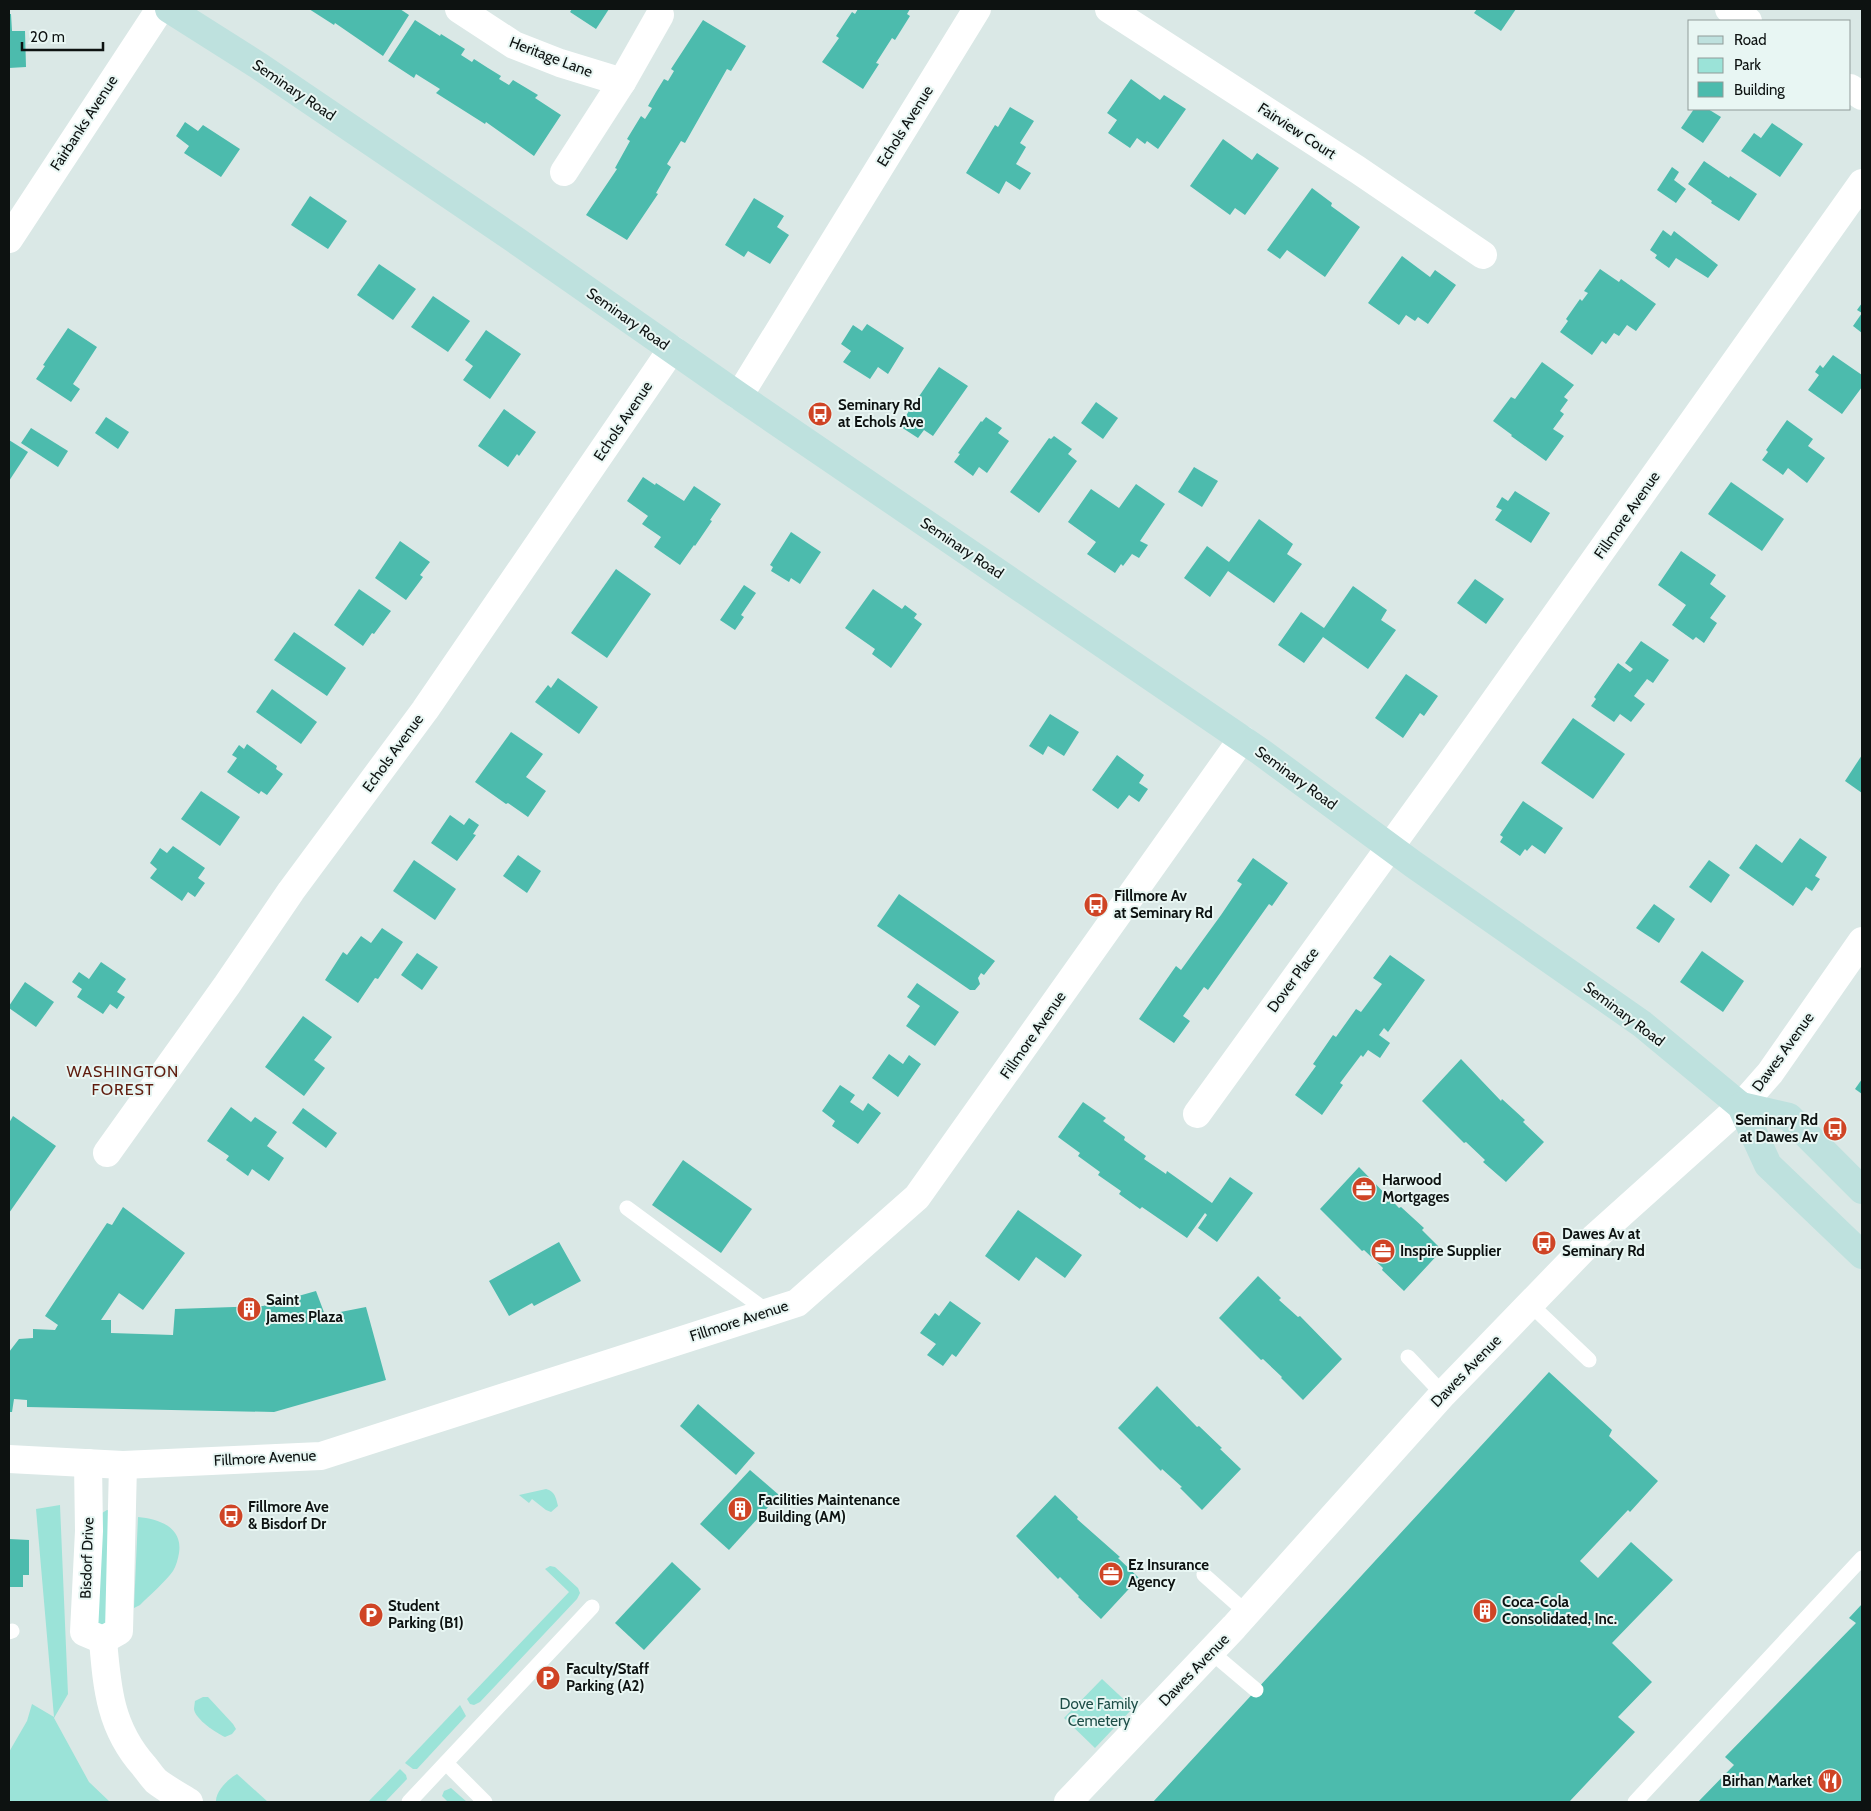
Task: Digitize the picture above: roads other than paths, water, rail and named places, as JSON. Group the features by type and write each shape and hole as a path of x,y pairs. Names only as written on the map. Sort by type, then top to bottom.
{"main road":[{"name":"Seminary Road","path":"169,9 259,66 490,222 672,350 1242,739 1390,847 1642,1024 1741,1106 1768,1165 1862,1255"},
{"name":"Seminary Road","path":"1741,1106 1789,1117 1862,1190"}],"street":[{"name":"Fairbanks Avenue","path":"12,226 160,9"},
{"name":"Heritage Lane","path":"459,9 514,46 560,63 622,82"},
{"name":"Echols Avenue","path":"739,396 977,9"},
{"name":"Fairview Court","path":"1109,9 1358,170 1483,255"},
{"path":"1729,9 1746,20"},
{"path":"564,172 622,82 660,15"},
{"path":"1851,89 1862,96"},
{"name":"Fillmore Avenue","path":"1390,847 1862,183"},
{"name":"Echols Avenue","path":"107,1153 228,985 291,891 425,710 672,350"},
{"name":"Fillmore Avenue","path":"9,1459 123,1465 321,1456 797,1303 918,1197 1242,739"},
{"name":"Dover Place","path":"1197,1114 1390,847"},
{"name":"Dawes Avenue","path":"1068,1802 1247,1613 1443,1394 1594,1238 1741,1106 1766,1079 1862,941"},
{"name":"Bisdorf Drive","path":"88,1463 89,1532 84,1632 103,1640"},
{"path":"123,1465 119,1631 103,1640 107,1691 121,1734 136,1758 156,1781 189,1802"}],"lane":[{"path":"627,1208 768,1312"},
{"path":"1530,1305 1589,1360"},
{"path":"1408,1357 1443,1394"},
{"path":"1635,1802 1862,1558"},
{"path":"1204,1575 1247,1613"},
{"path":"409,1802 592,1607"},
{"path":"1211,1652 1256,1690"},
{"path":"446,1763 485,1802"}],"place":[{"name":"Seminary Rd at Echols Ave","path":"820,414"},
{"name":"Fillmore Av at Seminary Rd","path":"1096,905"},
{"name":"Seminary Rd at Dawes Av","path":"1835,1129"},
{"name":"Harwood Mortgages","path":"1364,1189"},
{"name":"Dawes Av at Seminary Rd","path":"1544,1243"},
{"name":"Inspire Supplier","path":"1383,1251"},
{"name":"Saint James Plaza","path":"249,1309"},
{"name":"Facilities Maintenance Building (AM)","path":"740,1509"},
{"name":"Fillmore Ave & Bisdorf Dr","path":"231,1516"},
{"name":"Ez Insurance Agency","path":"1111,1574"},
{"name":"Coca-Cola Consolidated, Inc.","path":"1485,1611"},
{"name":"Student Parking (B1)","path":"371,1615"},
{"name":"Faculty/Staff Parking (A2)","path":"548,1678"},
{"name":"Birhan Market","path":"1830,1781"}],"district":[{"name":"WASHINGTON FOREST","path":"123,1080"}],"park label":[{"name":"Dove Family Cemetery","path":"1099,1712"}]}
